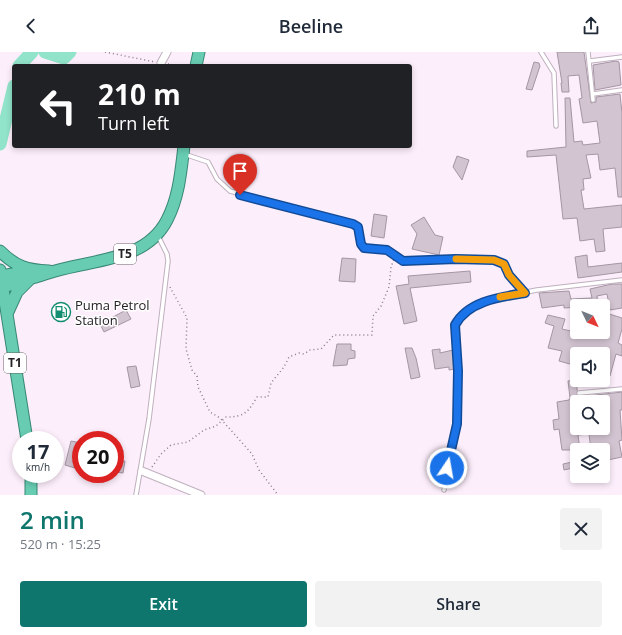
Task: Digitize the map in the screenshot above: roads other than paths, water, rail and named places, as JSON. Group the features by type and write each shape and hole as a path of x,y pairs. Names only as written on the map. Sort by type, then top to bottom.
{"highway":[{"path":"196,64 199,52"},
{"name":"T5","path":"2,278 56,271 121,256 143,246 157,235 167,221 174,206 178,191 183,150"},
{"path":"0,251 32,275 13,299 6,317"},
{"name":"T1","path":"2,278 6,317 12,344 26,431"},
{"path":"31,483 31,495"}],"street":[{"path":"162,63 167,52"},
{"path":"144,472 201,495"}],"lane":[{"path":"541,52 554,73 556,126"},
{"path":"588,52 593,100"},
{"path":"590,61 622,57"},
{"path":"593,94 622,90"},
{"path":"183,150 208,162 217,179 230,191 353,224 358,227 361,244 364,248 380,248 387,250 403,261 410,262 450,259 500,261 504,264 510,277 525,293"},
{"path":"136,495 144,472 166,280 167,254 157,235"},
{"path":"444,490 457,424 458,371 455,325 465,312 475,306 500,297 622,280"},
{"path":"579,393 622,389"}],"waterway":[{"path":"21,64 32,52"},
{"path":"45,52 64,58 70,52"},
{"path":"0,144 12,94"}],"place":[{"name":"Puma Petrol Station","path":"61,312"}]}
